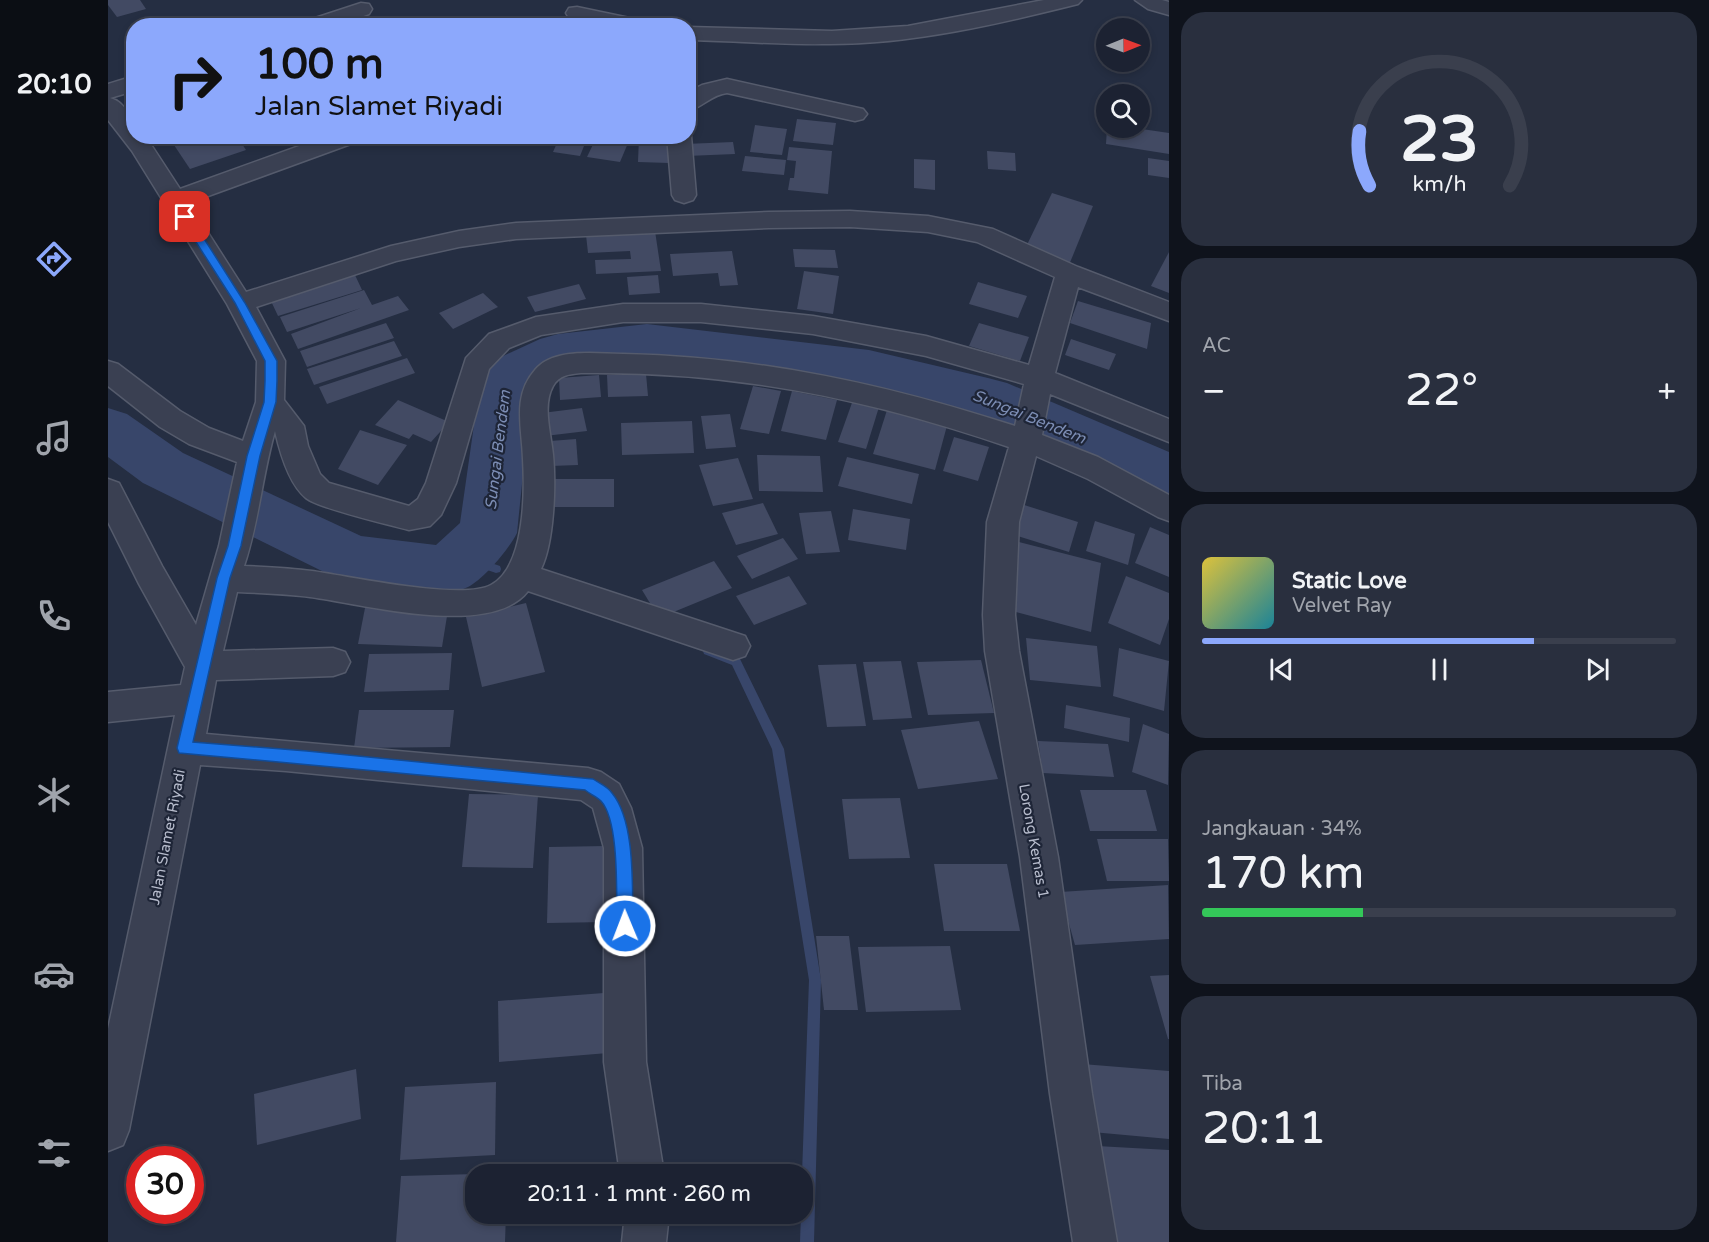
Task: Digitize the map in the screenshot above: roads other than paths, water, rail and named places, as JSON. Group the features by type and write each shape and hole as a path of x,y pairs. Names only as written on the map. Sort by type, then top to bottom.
{"street":[{"path":"696,33 832,38 908,32 1008,15 1071,0"},
{"path":"1146,0 1169,9"},
{"path":"336,18 361,9"},
{"path":"571,13 596,18"},
{"path":"108,92 126,86"},
{"path":"696,96 711,88 727,86 855,114"},
{"name":"Jalan Slamet Riyadi","path":"108,105 126,128"},
{"name":"Jalan Slamet Riyadi","path":"108,1130 120,1011 253,458 270,402 271,361 240,303 139,144"},
{"path":"174,200 329,144"},
{"path":"680,144 684,195"},
{"path":"240,303 391,254 459,239 516,231 769,220 850,219 928,224 984,235 1069,273 1169,312"},
{"name":"Lorong Kemas 1","path":"1069,273 1003,522 999,615 1002,651 1018,750 1039,857 1071,1094 1095,1242"},
{"path":"270,402 289,426 293,446 308,481 319,492 409,518 419,517 430,507 441,483 476,365 499,341 536,326 623,313 701,313 813,326 926,346 1169,432"},
{"path":"229,562 308,584 426,602 490,600 504,594 522,576 536,538 538,456 533,424 537,387 548,373 556,368 575,365 654,364 728,368 836,386 882,397 1027,435 1169,509"},
{"path":"108,371 170,419 199,436 253,458"},
{"path":"108,491 200,682"},
{"path":"522,576 733,646"},
{"path":"108,707 200,682 333,662"},
{"path":"184,748 297,756 588,784 606,796 613,808 623,848 625,1062 640,1164"},
{"path":"644,1242 646,1224"}],"waterway":[{"name":"Sungai Bendem","path":"108,428 163,468 353,559 448,570 488,533 507,376 558,352 647,342 869,369 988,397 1169,476"},
{"path":"462,557 496,569"},
{"path":"708,651 736,662 778,749 815,980 807,1242"}]}
